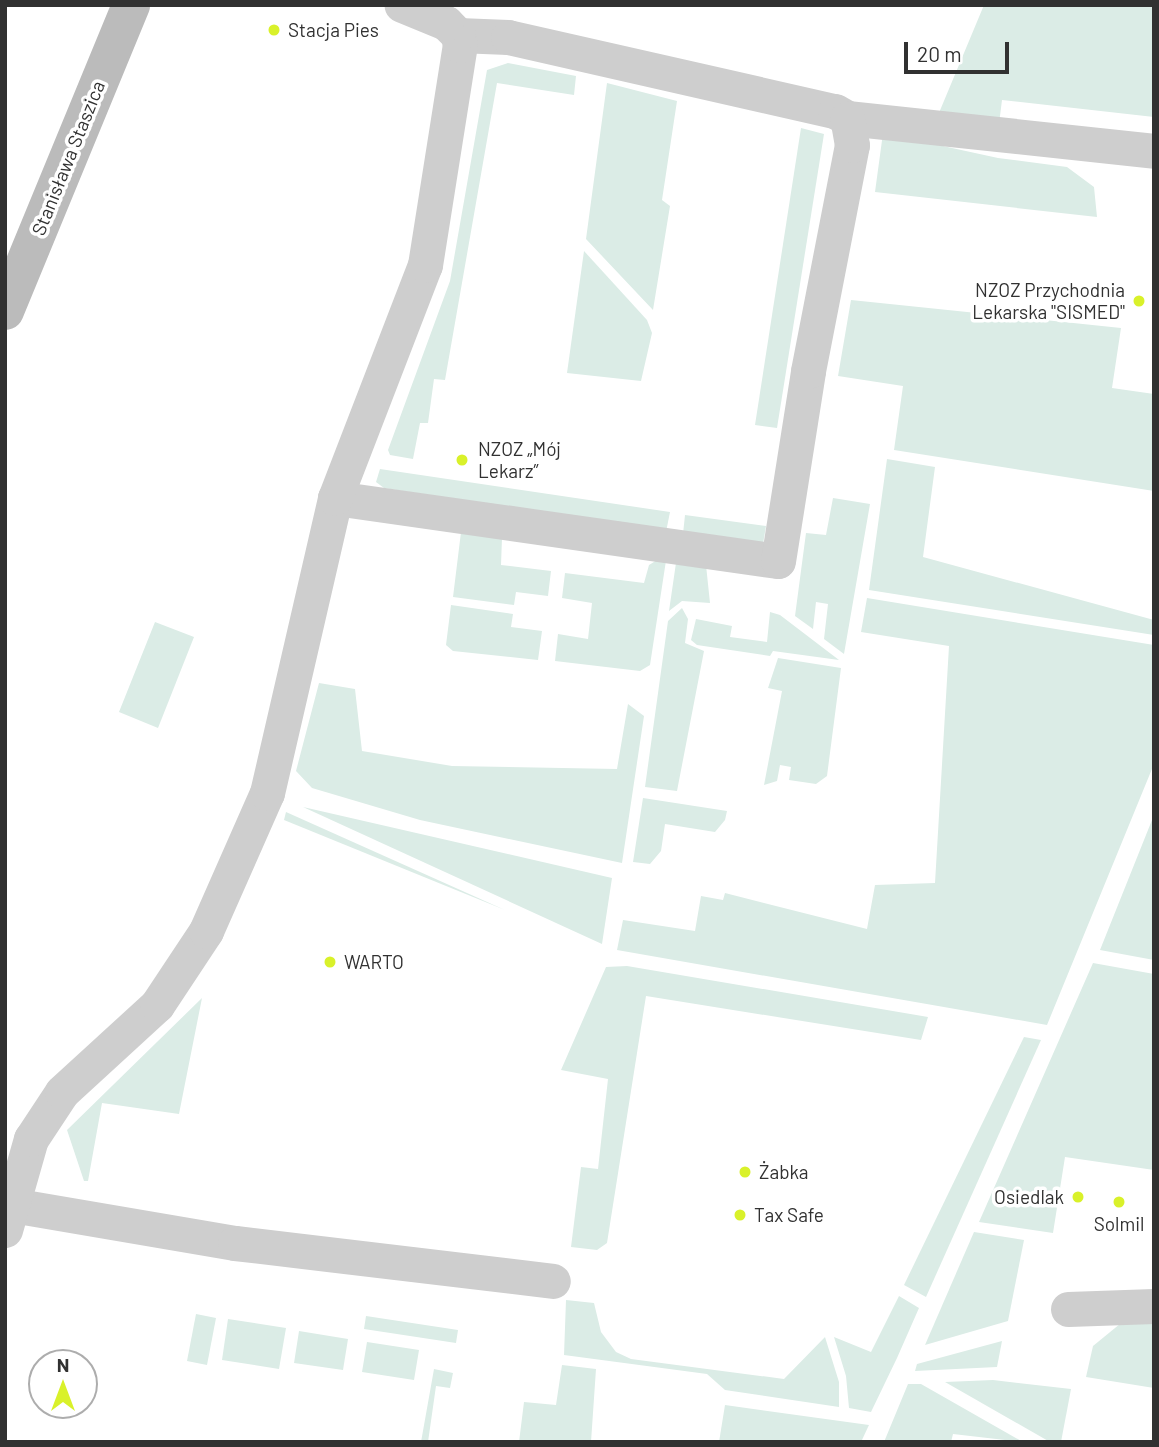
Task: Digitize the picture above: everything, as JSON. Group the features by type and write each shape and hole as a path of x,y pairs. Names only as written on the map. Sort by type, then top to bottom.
{"street":[{"name":"Stanisława Staszica","path":"5,311 131,5"},
{"path":"402,5 433,16 458,35 508,37 835,111 847,118 1154,151"},
{"path":"458,35 458,60 425,265 335,498 267,793 206,931 157,1005 62,1092 31,1139 8,1217 552,1281"},
{"path":"335,498 778,561 808,371 852,145 847,118"},
{"path":"1068,1309 1154,1306"}],"shaded area":[{"path":"984,5 1154,5 1154,117 1002,100 999,124 936,120"},
{"path":"508,63 576,76 574,95 497,83 445,380 434,379 428,423 420,423 413,459 390,455 388,450 450,281 487,70"},
{"path":"607,83 677,101 662,200 670,206 653,310 586,239"},
{"path":"801,128 824,134 777,428 755,425"},
{"path":"883,133 998,158 1067,167 1094,187 1097,217 875,192"},
{"path":"584,251 647,320 652,333 641,381 567,373"},
{"path":"851,300 1121,328 1112,388 1154,394 1154,491 894,450 903,386 838,376"},
{"path":"887,459 935,467 923,557 1154,620 1154,635 869,590"},
{"path":"380,469 670,512 666,532 384,488 376,482"},
{"path":"833,498 870,504 844,654 824,639 828,604 816,602 813,629 795,616 806,533 826,535"},
{"path":"685,515 766,526 763,544 683,534"},
{"path":"462,524 502,538 501,565 551,571 548,596 516,592 514,605 453,597"},
{"path":"667,554 650,665 640,671 555,661 558,634 588,639 592,603 562,598 565,573 644,583 649,565"},
{"path":"677,556 706,565 710,603 682,601 669,611"},
{"path":"867,598 1154,645 1154,764 1047,1025 617,950 623,920 695,931 701,896 723,900 725,893 867,929 875,885 935,883 949,646 861,632"},
{"path":"451,605 513,614 511,627 542,631 538,660 453,651 446,645"},
{"path":"682,608 688,619 685,643 704,651 677,791 645,787 668,621"},
{"path":"770,612 780,615 839,660 773,651 770,656 697,645 691,640 696,619 732,626 730,637 767,642"},
{"path":"155,622 194,637 158,728 119,712"},
{"path":"778,658 841,668 827,776 816,784 789,780 791,767 780,765 777,781 764,785 782,691 768,688"},
{"path":"319,683 355,689 362,751 452,766 617,769 628,704 644,716 622,863 420,820 312,788 296,771"},
{"path":"643,798 727,811 725,820 715,832 665,824 661,851 650,864 633,862"},
{"path":"303,807 612,878 602,944"},
{"path":"286,812 505,910 284,820"},
{"path":"1154,815 1154,960 1100,950"},
{"path":"1093,963 1154,974 1154,1170 1065,1157 1053,1233 979,1222"},
{"path":"627,966 928,1017 921,1040 646,996 607,1243 597,1250 571,1247 581,1167 598,1169 608,1079 561,1070 606,967"},
{"path":"202,998 179,1114 102,1103 88,1181 84,1181 67,1130"},
{"path":"1024,1037 1041,1040 926,1297 904,1285"},
{"path":"974,1232 1024,1240 1008,1321 925,1345"},
{"path":"899,1296 919,1308 897,1358 871,1412 849,1408 846,1376 834,1337 871,1352"},
{"path":"566,1300 594,1303 601,1332 616,1352 631,1359 784,1379 825,1337 839,1382 839,1407 725,1390 707,1374 564,1355"},
{"path":"196,1314 216,1318 207,1365 187,1361"},
{"path":"366,1316 458,1330 456,1343 364,1329"},
{"path":"228,1319 286,1328 279,1369 222,1360"},
{"path":"1126,1319 1154,1320 1154,1388 1086,1377 1093,1346"},
{"path":"299,1331 348,1339 343,1370 294,1363"},
{"path":"1002,1341 997,1367 915,1371 917,1364"},
{"path":"367,1342 419,1350 414,1380 362,1372"},
{"path":"562,1365 596,1369 591,1442 519,1442 524,1402 556,1405"},
{"path":"434,1369 453,1373 450,1388 436,1386 428,1442 421,1442"},
{"path":"993,1380 1071,1389 1061,1442 1050,1442 945,1382"},
{"path":"908,1384 921,1384 1023,1442 953,1434 951,1442 884,1442"},
{"path":"725,1405 869,1425 861,1442 719,1442"}],"place":[{"name":"Stacja Pies","path":"274,30"},
{"name":"NZOZ Przychodnia Lekarska \"SISMED\"","path":"1139,301"},
{"name":"NZOZ „Mój Lekarz”","path":"462,460"},
{"name":"WARTO","path":"330,962"},
{"name":"Żabka","path":"745,1172"},
{"name":"Osiedlak","path":"1078,1197"},
{"name":"Solmil","path":"1119,1202"},
{"name":"Tax Safe","path":"740,1215"}]}
